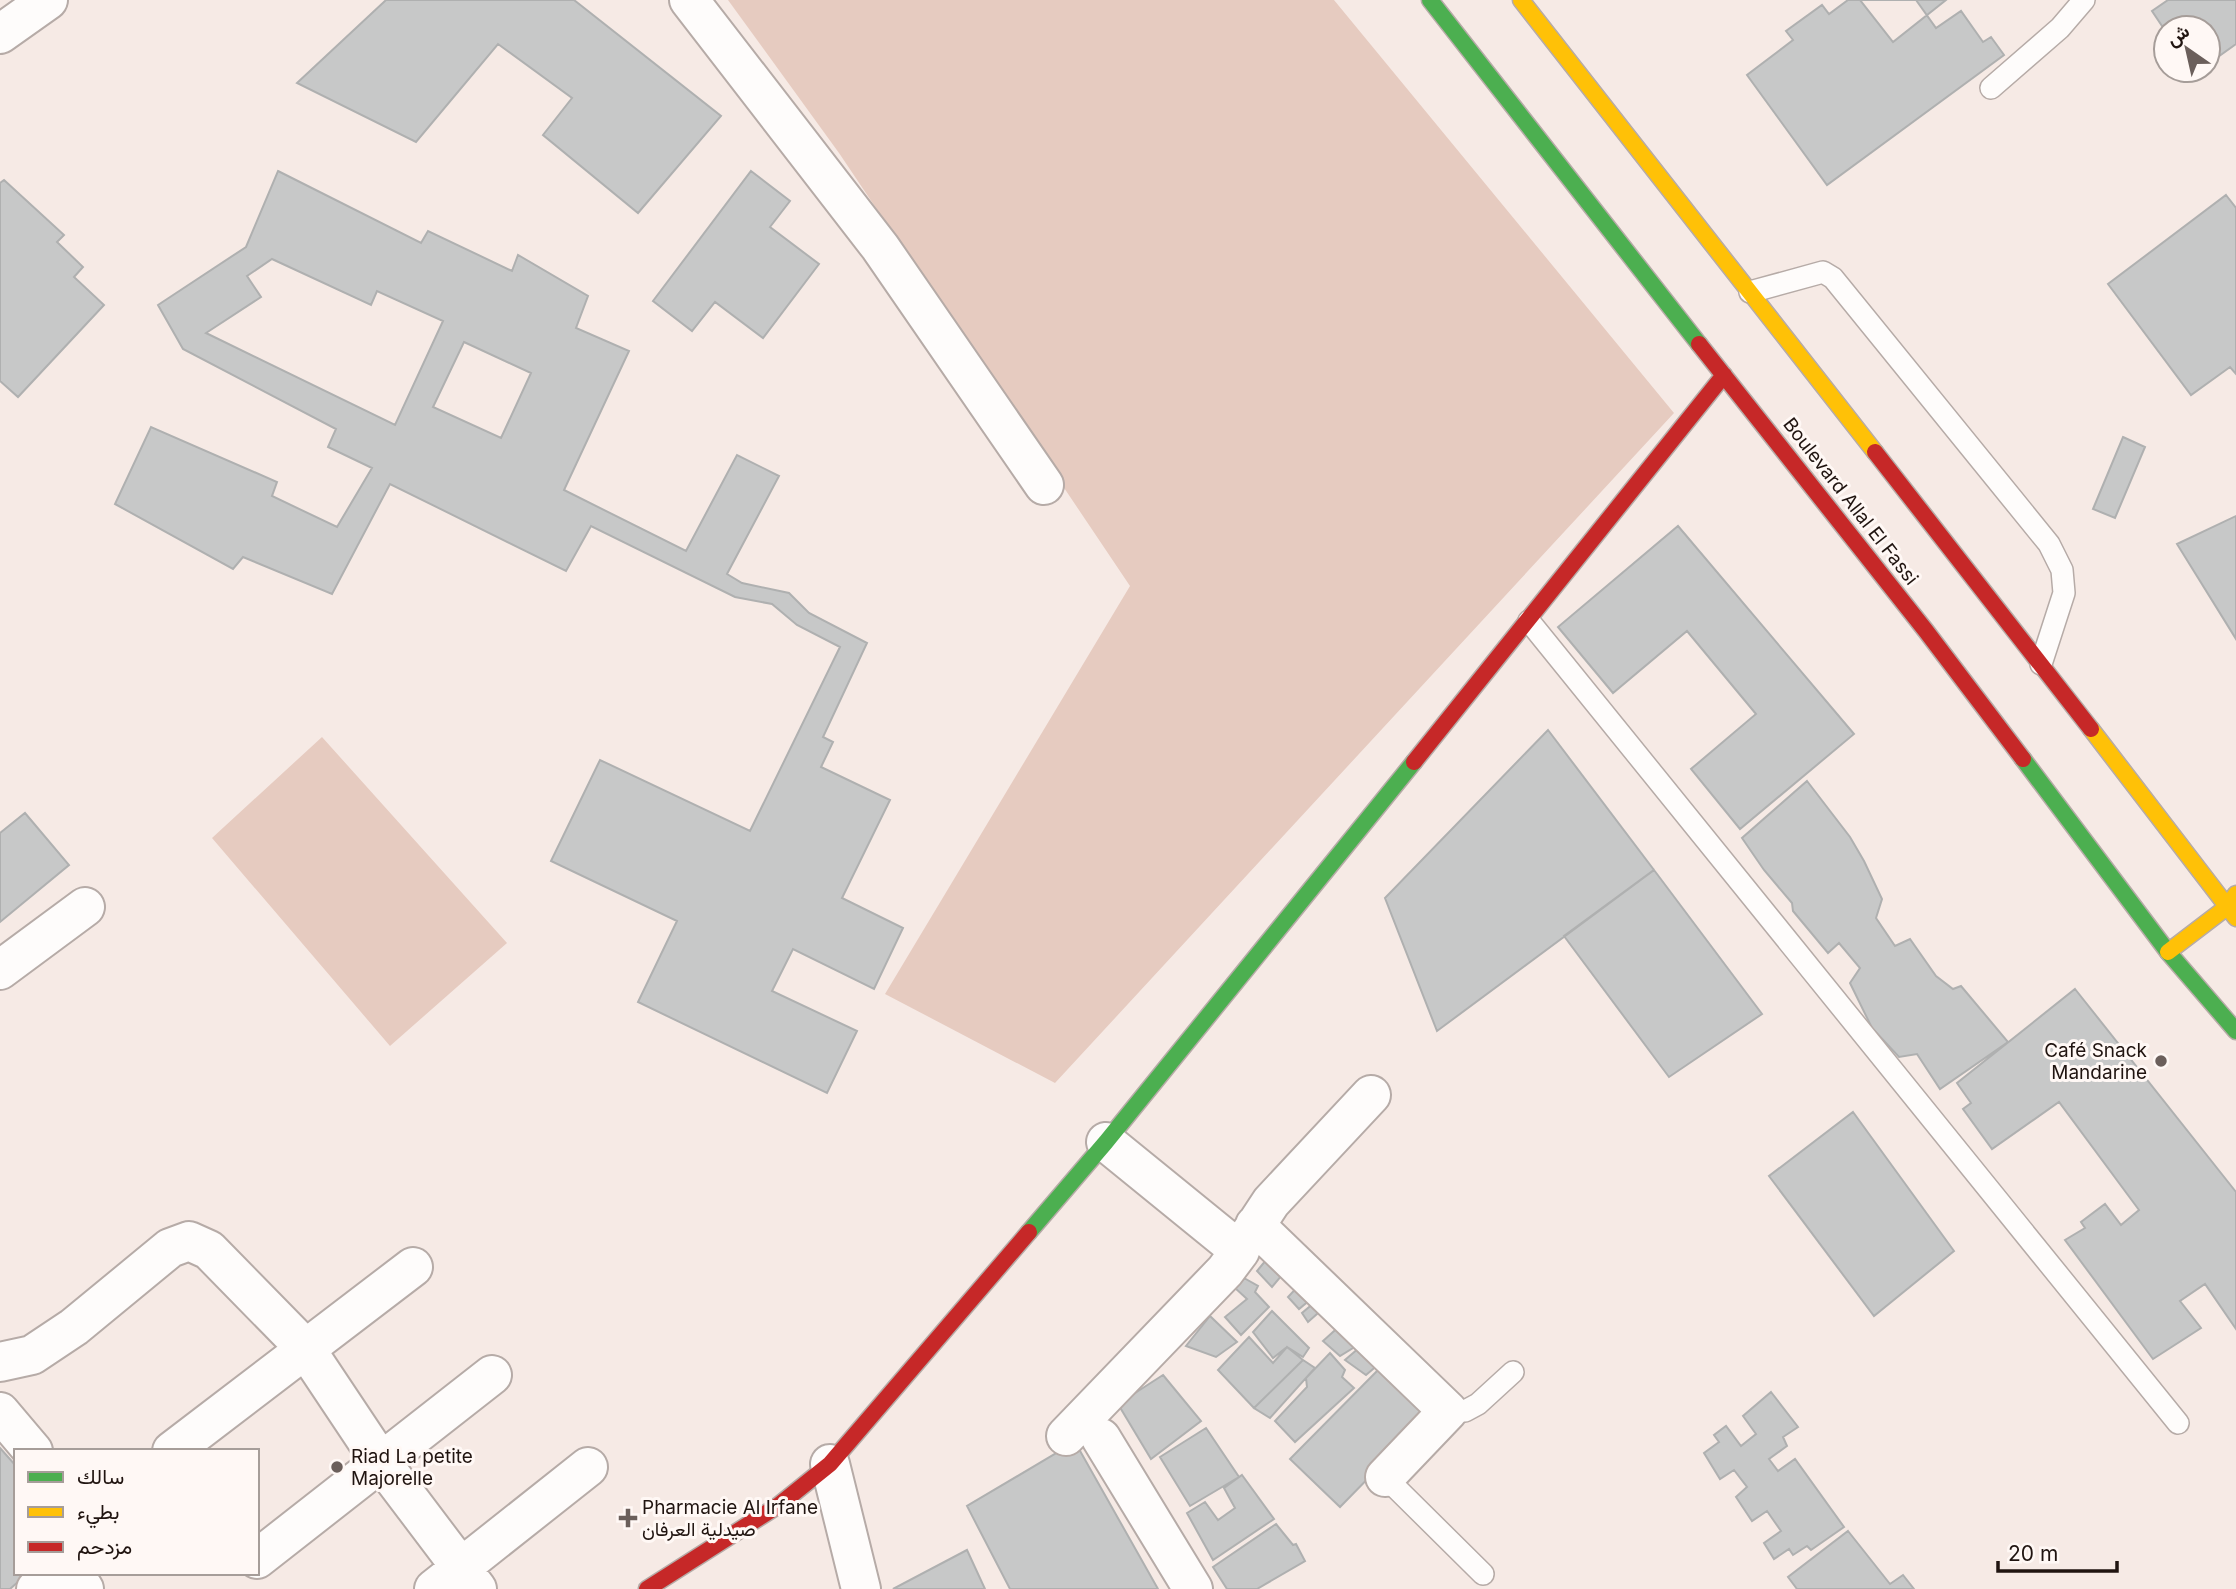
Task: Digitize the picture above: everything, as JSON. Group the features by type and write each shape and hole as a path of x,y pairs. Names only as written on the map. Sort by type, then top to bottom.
{"main road":[{"name":"Boulevard Allal El Fassi","path":"1430,0 1926,631 2168,952 2236,1031"},
{"path":"1521,0 2233,906 2168,952"},
{"path":"647,1589 779,1505 830,1464 1106,1142 1529,621 1724,375"}],"street":[{"path":"0,34 48,0"},
{"path":"689,0 880,247 1044,485"},
{"path":"0,970 85,908"},
{"path":"1193,1589 1084,1437 1225,1271 1293,1176 1371,1096"},
{"path":"1106,1142 1247,1238 1448,1412 1385,1477"},
{"path":"0,1362 32,1355 75,1327 170,1248 189,1241 209,1250 305,1349 458,1582 588,1467"},
{"path":"176,1449 413,1267"},
{"path":"259,1557 492,1375"},
{"path":"0,1412 31,1449"},
{"path":"830,1464 861,1589"},
{"path":"36,1589 52,1575"}],"lane":[{"path":"1991,88 2060,28 2084,0"},
{"path":"1750,292 1823,272 1833,278 2049,544 2062,570 2064,593 2041,664"},
{"path":"1529,621 2178,1423"},
{"path":"1448,1412 1465,1412 1478,1404 1513,1372"},
{"path":"1385,1477 1483,1574"}],"shaded area":[{"path":"728,0 1334,0 1674,413 1055,1083 885,994 1130,586 839,153"},
{"path":"322,737 507,943 390,1046 212,838"}],"building":[{"path":"386,0 574,0 721,116 638,213 543,135 572,98 498,44 416,142 297,83"},
{"path":"1848,0 1916,0 1936,28 1961,11 1983,42 1991,37 2004,55 1827,185 1747,75 1793,40 1786,31 1822,5 1829,14"},
{"path":"1860,0 1946,0 1893,42"},
{"path":"2168,0 2236,0 2236,44 2222,54 2222,14 2154,14 2152,11"},
{"path":"278,171 421,243 428,231 512,271 518,255 588,296 576,328 629,351 564,490 686,551 737,455 779,476 727,574 742,583 789,593 809,613 867,643 823,737 833,742 821,767 890,800 842,898 903,928 874,989 793,949 772,991 857,1031 827,1093 638,1002 677,921 551,861 600,760 750,831 840,647 797,625 772,604 735,597 591,526 566,571 390,484 332,594 243,557 233,569 115,504 151,427 277,482 272,496 337,527 372,468 328,447 336,429 183,349 158,305 246,247","holes":["272,259 371,305 377,291 443,321 395,425 206,333 261,297 247,276","464,342 531,373 501,438 433,407"]},
{"path":"751,171 790,201 770,227 819,264 763,338 715,302 692,331 653,301"},
{"path":"4,180 64,235 57,242 83,267 74,277 104,305 18,397 0,381 0,183"},
{"path":"2226,195 2236,208 2236,374 2230,367 2191,395 2108,284"},
{"path":"2123,437 2145,447 2115,518 2093,509"},
{"path":"2236,516 2236,639 2177,544"},
{"path":"1678,526 1854,734 1740,829 1691,769 1756,714 1687,631 1613,693 1558,627"},
{"path":"1548,730 1654,870 1437,1031 1385,898"},
{"path":"1807,781 1850,837 1864,861 1882,899 1876,918 1895,946 1910,939 1936,976 1953,989 1961,986 2008,1042 1940,1089 1917,1054 1899,1057 1872,1028 1850,983 1860,968 1839,943 1828,953 1793,911 1792,903 1742,838"},
{"path":"25,813 69,865 0,922 0,833"},
{"path":"1654,870 1762,1014 1669,1077 1564,936"},
{"path":"2075,989 2236,1192 2236,1329 2205,1284 2180,1301 2201,1328 2153,1359 2065,1240 2085,1228 2081,1222 2105,1204 2121,1225 2139,1210 2059,1102 1992,1149 1963,1109 1971,1103 1957,1083"},
{"path":"1853,1112 1954,1251 1874,1316 1769,1176"},
{"path":"1271,1254 1287,1269 1272,1287 1257,1271"},
{"path":"1244,1278 1258,1286 1255,1292 1269,1307 1241,1335 1225,1317 1247,1299 1235,1288"},
{"path":"1302,1282 1317,1294 1299,1309 1288,1297"},
{"path":"1321,1297 1327,1305 1308,1322 1302,1313"},
{"path":"1272,1311 1309,1348 1303,1357 1287,1347 1273,1358 1253,1332"},
{"path":"1210,1316 1237,1342 1216,1357 1186,1346"},
{"path":"1343,1323 1361,1343 1340,1356 1323,1341"},
{"path":"1249,1337 1273,1363 1287,1347 1303,1360 1254,1408 1218,1370"},
{"path":"1367,1341 1386,1358 1366,1375 1345,1360"},
{"path":"1330,1353 1345,1370 1342,1377 1354,1388 1295,1442 1275,1421 1307,1387 1306,1378"},
{"path":"1303,1360 1315,1368 1270,1418 1254,1408"},
{"path":"1384,1364 1433,1412 1340,1507 1290,1459"},
{"path":"1163,1375 1201,1421 1151,1459 1118,1404"},
{"path":"1771,1392 1798,1427 1783,1437 1787,1446 1769,1459 1778,1471 1795,1459 1844,1527 1811,1550 1807,1546 1793,1555 1789,1549 1774,1559 1764,1543 1781,1531 1767,1511 1752,1521 1736,1497 1747,1487 1734,1470 1720,1479 1704,1453 1719,1442 1714,1435 1726,1426 1741,1446 1756,1434 1743,1416"},
{"path":"1206,1428 1239,1477 1190,1506 1160,1457"},
{"path":"1075,1442 1158,1589 1010,1589 967,1506"},
{"path":"0,1448 14,1464 14,1575 26,1575 10,1589 0,1589"},
{"path":"1242,1475 1274,1519 1213,1560 1187,1513 1205,1502 1218,1520 1235,1508 1224,1488"},
{"path":"1276,1524 1293,1545 1296,1544 1305,1561 1257,1589 1227,1589 1213,1567"},
{"path":"1848,1531 1890,1584 1903,1575 1914,1589 1797,1589 1788,1577"},
{"path":"967,1550 985,1589 893,1589"}],"traffic: fast":[{"path":"1430,0 1699,344"},
{"path":"2023,759 2168,952 2236,1031"},
{"path":"1029,1232 1106,1142 1414,762"}],"traffic: slow":[{"path":"1521,0 1875,452"},
{"path":"2091,729 2236,918"},
{"path":"2168,952 2227,907 2236,894"}],"traffic: jam":[{"path":"1699,344 1926,631 2023,759"},
{"path":"1414,762 1724,375"},
{"path":"1875,452 2091,729"},
{"path":"647,1589 779,1505 830,1464 1029,1232"}],"place":[{"name":"Café Snack Mandarine","path":"2161,1061"},
{"name":"Riad La petite Majorelle","path":"337,1467"},
{"name":"Pharmacie Al Irfane صيدلية العرفان","path":"628,1518"}]}
